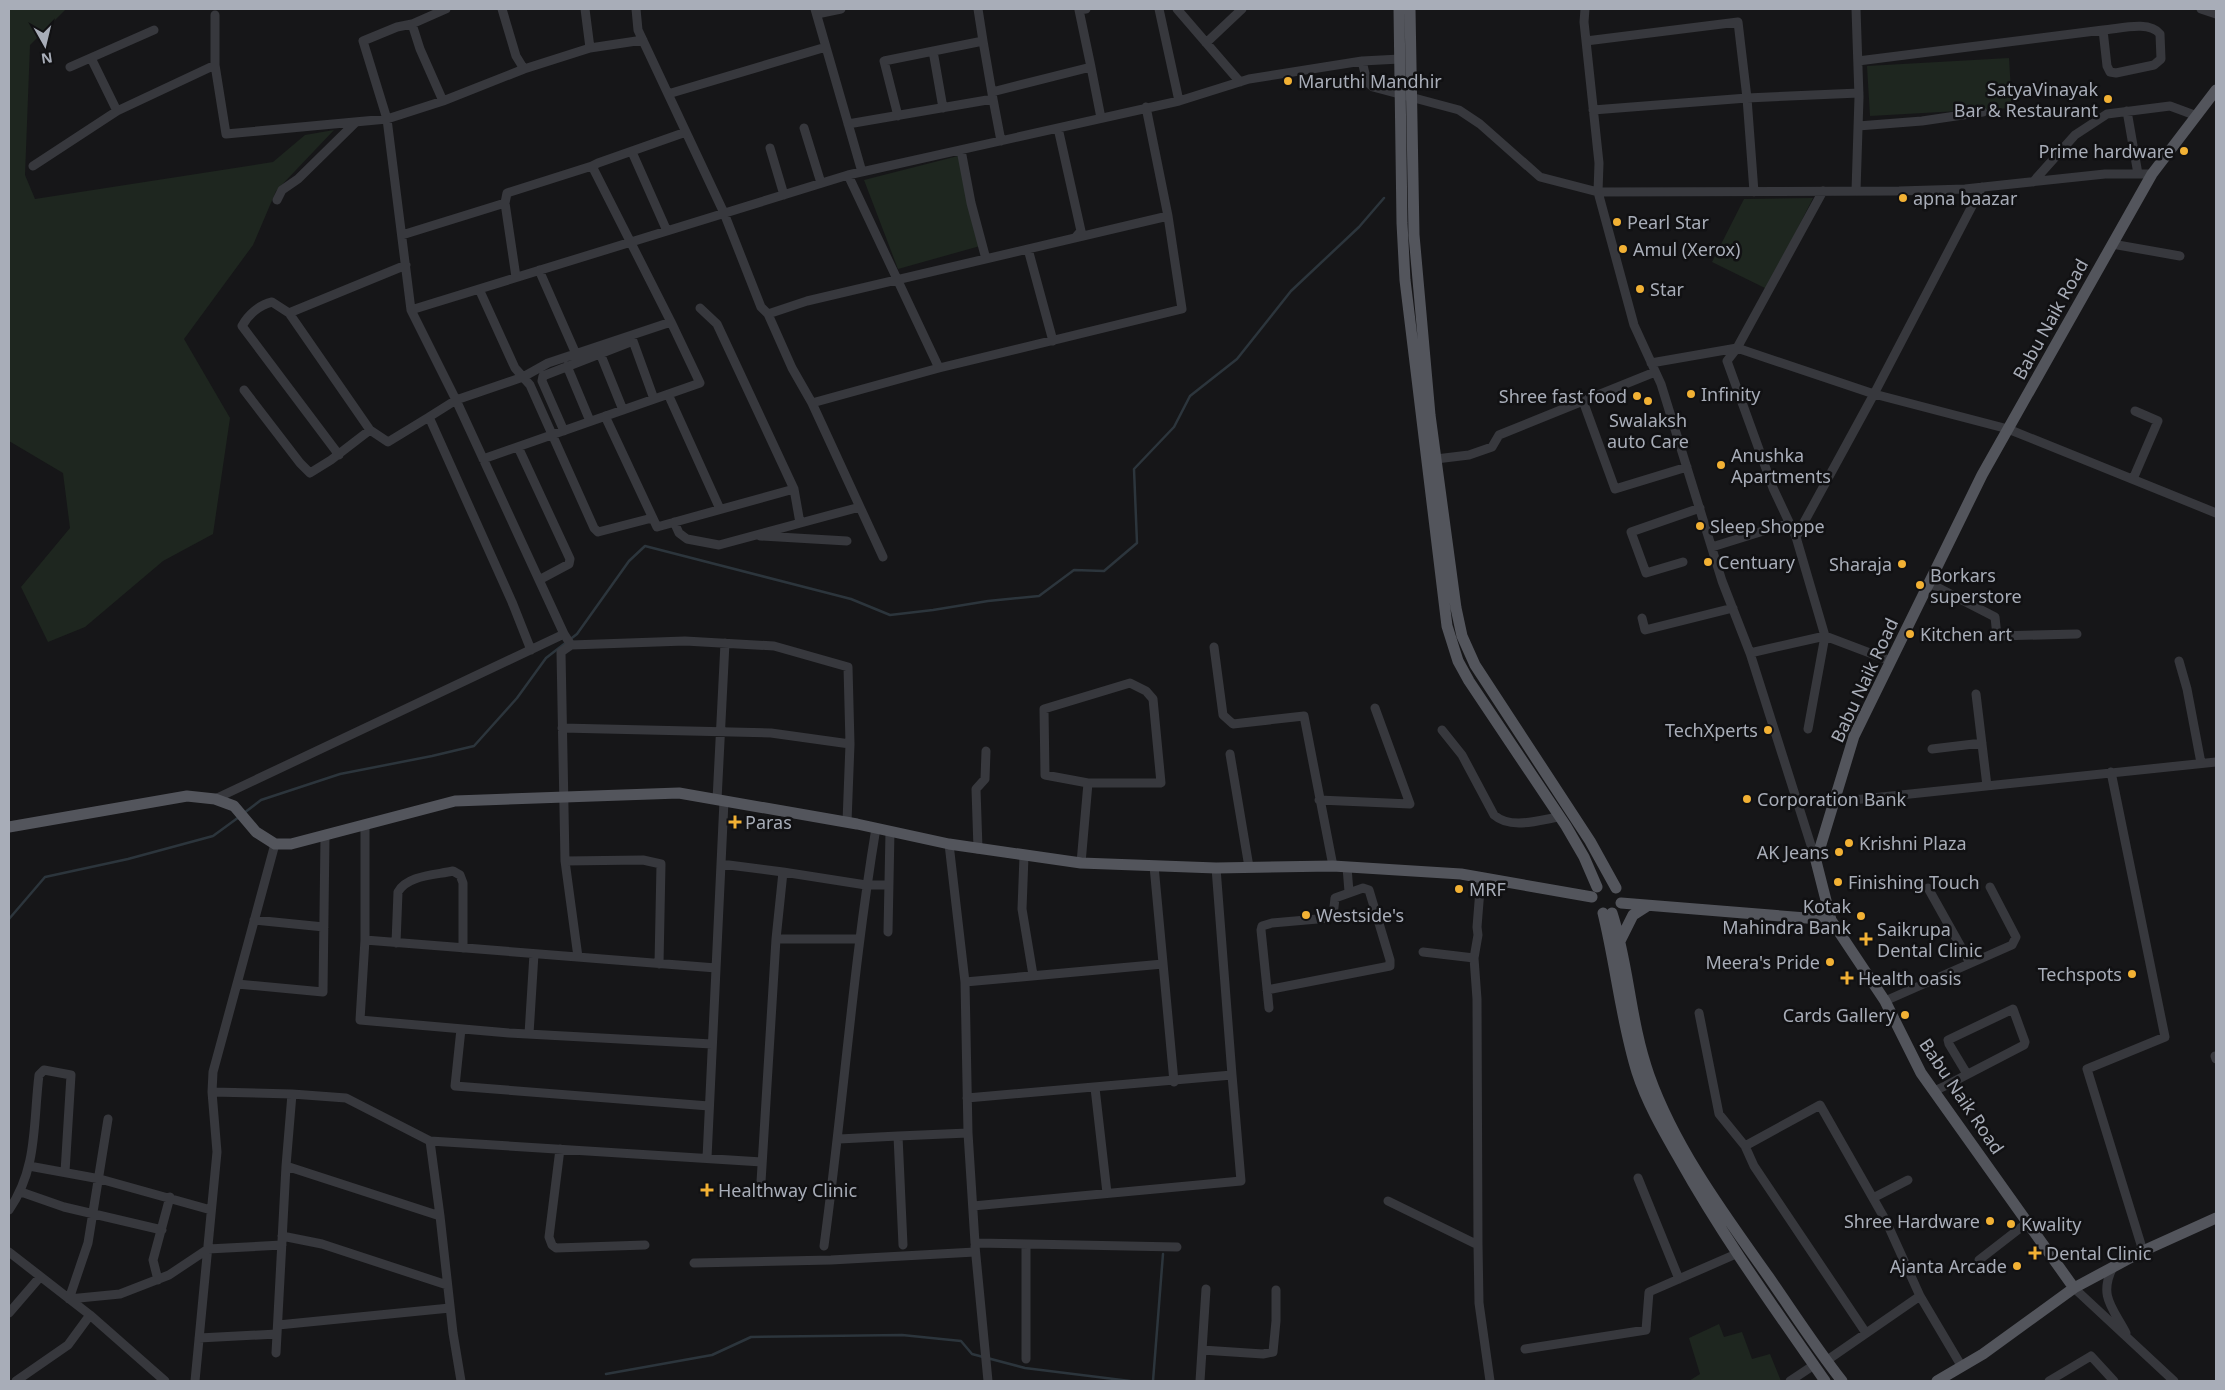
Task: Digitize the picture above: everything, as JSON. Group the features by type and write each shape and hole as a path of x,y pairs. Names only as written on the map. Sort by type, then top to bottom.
{"main road":[{"path":"1399,9 1402,223 1405,280 1447,626 1458,661 1469,681 1584,857 1594,892 1595,909 1608,913"},
{"path":"1410,9 1414,235 1436,459 1456,608 1464,643 1475,665 1590,841 1620,894 1621,903"},
{"name":"Babu Naik Road","path":"2074,1288 1921,1073 1885,1001 1831,920 1816,861 1854,736 1982,475 2152,174 2216,90"},
{"path":"9,827 187,796 215,799 234,806 256,832 275,844 291,844 455,802 679,793 847,822 978,849 1081,863 1216,868 1333,866 1461,874 1594,892 1605,884 1616,888"},
{"path":"1608,913 1621,903 1831,920"},
{"path":"1619,942 1633,915 1647,906"},
{"path":"1608,913 1619,942 1635,1025 1649,1074 1671,1124 1703,1181 1842,1381"},
{"path":"1608,913 1630,1044 1647,1101 1701,1198 1736,1254 1825,1381"},
{"path":"1937,1381 1962,1367 2074,1288 2143,1251 2216,1218"}],"street":[{"path":"446,9 412,24 397,27 363,41 387,118 411,310 456,400 564,634 572,645"},
{"path":"502,9 516,56 524,69"},
{"path":"585,9 590,48"},
{"path":"636,9 638,30 724,213 761,307 768,314 792,368 812,403 883,557"},
{"path":"841,9 816,12 862,172"},
{"path":"978,9 1001,141"},
{"path":"1082,9 1101,118"},
{"path":"1160,9 1179,101"},
{"path":"1177,9 1240,82"},
{"path":"1206,43 1242,9"},
{"path":"1585,9 1586,41 1599,163 1598,192 1634,325 1655,372 1712,547 1750,653 1816,861"},
{"path":"1856,9 1859,93 1856,191"},
{"path":"2201,9 2216,14"},
{"path":"215,15 215,65 226,134 387,118 443,101 524,69 590,48 643,40"},
{"path":"1586,41 1738,22 1747,98 1754,192"},
{"path":"412,24 420,49 443,101"},
{"path":"1858,61 2103,30 2142,27 2150,27 2157,31 2160,39 2161,59 2154,65 2121,72 2110,72 2107,66 2103,30"},
{"path":"70,67 154,30"},
{"path":"898,116 884,61 983,41"},
{"path":"668,94 826,47"},
{"path":"933,51 943,108"},
{"path":"91,58 117,111"},
{"path":"411,310 848,175 1179,101 1240,82 1362,61 1400,59"},
{"path":"1362,61 1367,82 1373,87 1459,110 1480,124 1540,177 1598,192 1856,191 1982,187 2105,174 2152,174"},
{"path":"33,166 117,111 215,65"},
{"path":"848,124 943,108 1091,67"},
{"path":"1593,110 1747,98 1859,93"},
{"path":"2033,182 2075,135 2107,114 2170,106 2196,116"},
{"path":"812,403 940,368 1182,309 1168,216 1146,107"},
{"path":"2127,111 2138,174"},
{"path":"1858,126 1922,121 1983,112"},
{"path":"278,200 282,190 298,179 356,122"},
{"path":"804,128 821,183"},
{"path":"1058,128 1081,232 1075,238"},
{"path":"516,277 505,203 508,193 592,166 686,132"},
{"path":"770,148 784,195"},
{"path":"961,150 971,203 986,259"},
{"path":"632,152 667,231"},
{"path":"483,459 700,382 672,322 592,166"},
{"path":"848,175 940,368"},
{"path":"1796,537 1874,394 1982,187"},
{"path":"1808,729 1825,636 1796,537 1773,488 1727,361 1737,348 1823,191"},
{"path":"402,235 505,203"},
{"path":"768,314 807,301 1168,216"},
{"path":"2112,244 2180,256"},
{"path":"1028,249 1053,340"},
{"path":"289,313 406,265"},
{"path":"540,270 576,354"},
{"path":"479,289 515,368 530,385 594,528 598,532 652,518"},
{"path":"339,454 242,326 247,317 265,303 272,302 289,313 370,430 388,442 456,400 523,377 548,363 672,322"},
{"path":"700,308 717,324 794,489 800,522"},
{"path":"564,431 542,381 543,376 633,341 654,399"},
{"path":"1651,363 1737,348 1874,394 2008,429 2216,513"},
{"path":"600,353 623,410"},
{"path":"566,366 590,422"},
{"path":"1436,459 1469,455 1492,447 1499,435 1655,372"},
{"path":"244,390 300,463 310,472 339,454 370,430"},
{"path":"668,394 720,509"},
{"path":"1583,401 1615,489 1687,467"},
{"path":"2133,479 2158,421 2135,411"},
{"path":"604,416 657,527 794,489"},
{"path":"429,417 512,602 531,650"},
{"path":"518,447 570,559 569,564 564,568 539,580"},
{"path":"674,522 679,533 687,539 720,545 860,506"},
{"path":"1683,562 1646,573 1631,532 1700,508"},
{"path":"1712,547 1789,522"},
{"path":"753,536 847,541"},
{"path":"1929,583 1995,617 1997,636 2077,634"},
{"path":"1642,618 1645,630 1733,608"},
{"path":"215,799 564,634"},
{"path":"1750,653 1825,636 1891,661"},
{"path":"578,957 565,861 563,797 561,652 572,645 685,641 774,646 848,667 850,744 847,822"},
{"path":"707,1158 720,864 720,732 725,643"},
{"path":"1214,647 1223,715 1233,724 1304,716 1333,866"},
{"path":"2180,661 2201,763"},
{"path":"1130,683 1146,691 1153,699 1161,783 1088,783 1045,775 1044,709 1130,683"},
{"path":"1976,694 1987,786"},
{"path":"1319,800 1410,804 1375,708"},
{"path":"562,728 771,733 850,744"},
{"path":"1442,730 1462,755 1494,815 1499,820 1518,824 1559,817"},
{"path":"1932,749 1982,743"},
{"path":"978,849 976,789 985,779 986,751"},
{"path":"1230,754 1249,868"},
{"path":"1834,802 2216,762"},
{"path":"2111,772 2165,1037 2087,1069 2143,1251"},
{"path":"1081,863 1088,783"},
{"path":"365,826 366,940 360,1020 529,1034 712,1044"},
{"path":"824,1246 839,1139 858,939 876,828"},
{"path":"888,932 890,831"},
{"path":"237,984 322,992 325,836"},
{"path":"195,1381 217,1152 212,1092 213,1072 275,844"},
{"path":"950,844 965,982 968,1133 975,1247 988,1381"},
{"path":"1024,856 1022,909 1032,976"},
{"path":"565,861 643,860 661,864 659,964"},
{"path":"720,864 866,885 888,885"},
{"path":"1154,866 1174,1082"},
{"path":"1347,867 1350,892"},
{"path":"973,1206 1241,1181 1216,868"},
{"path":"396,943 398,892 402,885 409,881 453,871 460,875 463,884 463,948"},
{"path":"761,1182 776,939 783,872"},
{"path":"1481,877 1478,934 1474,958 1478,999 1479,1303 1490,1381"},
{"path":"1885,1001 2012,945 2016,937 1990,887"},
{"path":"1267,990 1390,966 1390,960 1370,892 1366,888 1335,898 1333,916 1329,918 1272,923 1262,926 1267,990 1269,1008"},
{"path":"1928,888 1970,963"},
{"path":"254,920 324,927"},
{"path":"776,939 858,939"},
{"path":"366,940 716,968"},
{"path":"1423,952 1474,958"},
{"path":"529,1034 534,954"},
{"path":"965,982 1163,964"},
{"path":"1934,1091 1967,1074 2024,1044 2013,1010 1948,1040 1948,1044 1967,1074"},
{"path":"1699,1013 1720,1114 1745,1146 1754,1166 1866,1333"},
{"path":"461,1029 455,1086 709,1106"},
{"path":"9,1210 21,1192 29,1166 40,1072 44,1070 71,1075 72,1078 66,1172"},
{"path":"967,1098 1174,1082 1232,1075"},
{"path":"1095,1088 1107,1193"},
{"path":"212,1092 292,1094 346,1098 430,1141 762,1162"},
{"path":"276,1353 286,1166 292,1094"},
{"path":"1745,1146 1820,1105 1886,1221 1920,1296 1962,1367"},
{"path":"69,1299 88,1244 100,1179 108,1118"},
{"path":"839,1139 968,1133"},
{"path":"898,1136 903,1245"},
{"path":"430,1141 447,1285 461,1381"},
{"path":"560,1149 549,1237 552,1245 556,1248 645,1245"},
{"path":"29,1166 100,1179 212,1210"},
{"path":"286,1166 440,1216"},
{"path":"1638,1178 1678,1279"},
{"path":"1873,1198 1908,1180"},
{"path":"21,1192 64,1207 162,1230"},
{"path":"158,1280 153,1260 170,1197"},
{"path":"1388,1201 1478,1245"},
{"path":"1979,1260 2028,1222"},
{"path":"69,1299 120,1294 169,1275 208,1249 282,1241 322,1244 447,1285"},
{"path":"1026,1244 1026,1359"},
{"path":"694,1263 831,1260 1026,1244 1177,1247"},
{"path":"1525,1349 1646,1330 1649,1292 1736,1254"},
{"path":"10,1256 40,1276 90,1315 165,1381"},
{"path":"2113,1267 2107,1280 2107,1296 2131,1341"},
{"path":"9,1313 40,1276"},
{"path":"2074,1288 2174,1381"},
{"path":"1200,1381 1206,1289"},
{"path":"1202,1350 1263,1354 1273,1352 1276,1290"},
{"path":"1826,1360 1920,1296"},
{"path":"199,1338 450,1308"},
{"path":"16,1381 68,1345 90,1315"},
{"path":"2049,1381 2091,1356 2114,1381"},
{"path":"1790,1381 1814,1365"}],"shaded area":[{"path":"9,9 66,9 30,45 25,175 35,199 273,162 305,135 334,130 276,191 253,245 184,339 230,418 213,534 163,561 85,627 48,642 21,587 70,528 63,473 9,441"},
{"path":"2009,58 2012,108 1870,116 1867,66"},
{"path":"958,156 980,246 898,269 864,180"},
{"path":"1813,198 1767,289 1712,262 1744,199"},
{"path":"1719,1324 1724,1337 1742,1332 1752,1359 1770,1354 1781,1381 1689,1381 1700,1374 1689,1338"}],"waterway":[{"path":"244,813 261,800 340,774 474,746 517,698 546,658 577,634 629,561 645,546 851,599 890,615 1039,596 1074,570 1104,571 1137,543 1134,469 1174,427 1190,396 1237,359 1291,291 1359,227 1384,198"},
{"path":"9,919 45,877 128,859 213,836 239,817"},
{"path":"1153,1381 1163,1254"},
{"path":"606,1374 712,1355 751,1337 902,1335 961,1341 972,1354 1025,1368 1130,1381"}],"place":[{"name":"Maruthi Mandhir","path":"1288,81"},
{"name":"SatyaVinayak Bar & Restaurant","path":"2108,99"},
{"name":"Prime hardware","path":"2184,151"},
{"name":"apna baazar","path":"1903,198"},
{"name":"Pearl Star","path":"1617,222"},
{"name":"Amul (Xerox)","path":"1623,249"},
{"name":"Star","path":"1640,289"},
{"name":"Infinity","path":"1691,394"},
{"name":"Shree fast food","path":"1637,396"},
{"name":"Swalaksh auto Care","path":"1648,401"},
{"name":"Anushka Apartments","path":"1721,465"},
{"name":"Sleep Shoppe","path":"1700,526"},
{"name":"Centuary","path":"1708,562"},
{"name":"Sharaja","path":"1902,564"},
{"name":"Borkars superstore","path":"1920,585"},
{"name":"Kitchen art","path":"1910,634"},
{"name":"TechXperts","path":"1768,730"},
{"name":"Corporation Bank","path":"1747,799"},
{"name":"Paras","path":"735,822"},
{"name":"Krishni Plaza","path":"1849,843"},
{"name":"AK Jeans","path":"1839,852"},
{"name":"Finishing Touch","path":"1838,882"},
{"name":"MRF","path":"1459,889"},
{"name":"Westside's","path":"1306,915"},
{"name":"Kotak Mahindra Bank","path":"1861,916"},
{"name":"Saikrupa Dental Clinic","path":"1866,939"},
{"name":"Meera's Pride","path":"1830,962"},
{"name":"Techspots","path":"2132,974"},
{"name":"Health oasis","path":"1847,978"},
{"name":"Cards Gallery","path":"1905,1015"},
{"name":"Healthway Clinic","path":"707,1190"},
{"name":"Shree Hardware","path":"1990,1221"},
{"name":"Kwality","path":"2011,1224"},
{"name":"Dental Clinic","path":"2035,1253"},
{"name":"Ajanta Arcade","path":"2017,1266"}]}
